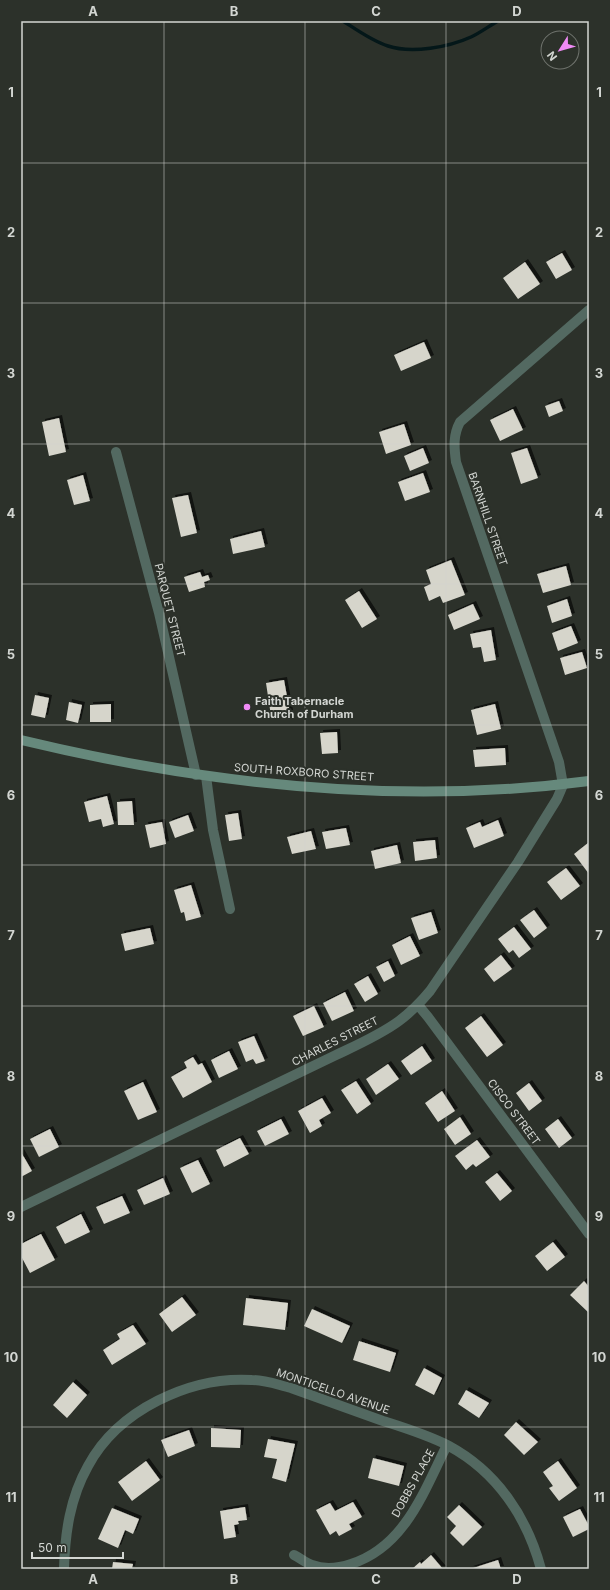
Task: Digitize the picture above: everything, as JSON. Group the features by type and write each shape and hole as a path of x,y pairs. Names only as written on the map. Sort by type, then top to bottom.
{"street":[{"name":"BARNHILL STREET","path":"563,785 559,762 456,462 454,439 460,422 589,310"},
{"name":"PARQUET STREET","path":"116,452 201,776 230,909"},
{"name":"SOUTH ROXBORO STREET","path":"21,740 74,753 201,776 348,789 401,791 473,790 563,785 589,781"},
{"name":"CHARLES STREET","path":"21,1208 379,1034 399,1021 418,1005 434,984 518,862 557,799 563,785"},
{"name":"CISCO STREET","path":"418,1005 433,1023 589,1234"},
{"name":"MONTICELLO AVENUE","path":"64,1569 68,1523 74,1500 87,1467 98,1450 120,1426 142,1410 179,1391 226,1381 252,1380 269,1382 291,1388 410,1430 448,1445 464,1454 486,1473 503,1491 526,1526 536,1548 542,1569"},
{"name":"DOBBS PLACE","path":"294,1555 312,1565 330,1568 357,1562 380,1551 405,1524 424,1492 448,1445"}],"building":[{"path":"562,253 572,270 556,279 546,262"},
{"path":"525,262 540,284 518,299 503,278"},
{"path":"424,342 431,358 401,371 394,355"},
{"path":"559,401 563,411 549,417 545,406"},
{"path":"513,409 523,430 500,441 490,420"},
{"path":"59,418 66,452 49,456 42,422"},
{"path":"404,424 411,445 386,454 379,432"},
{"path":"423,448 429,463 410,471 404,456"},
{"path":"527,448 538,478 521,484 511,453"},
{"path":"423,473 430,492 405,501 398,482"},
{"path":"83,475 90,501 74,505 67,480"},
{"path":"188,495 197,533 181,537 172,498"},
{"path":"261,531 265,547 233,554 230,539"},
{"path":"451,560 465,595 443,603 440,596 429,601 424,587 431,584 426,570"},
{"path":"566,566 571,585 543,593 537,574"},
{"path":"200,572 202,577 208,575 210,580 204,582 205,587 189,592 184,577"},
{"path":"359,591 377,619 362,628 345,600"},
{"path":"567,599 572,616 552,623 547,606"},
{"path":"473,604 480,619 454,630 448,615"},
{"path":"571,626 578,643 558,651 552,633"},
{"path":"491,630 496,660 484,662 481,647 473,648 470,634"},
{"path":"582,652 587,668 565,675 560,658"},
{"path":"284,680 290,713 271,716 266,683"},
{"path":"35,695 49,698 45,718 31,715"},
{"path":"69,702 82,705 78,723 66,720"},
{"path":"111,704 111,722 90,722 90,705"},
{"path":"495,704 501,729 477,735 471,710"},
{"path":"337,732 338,753 322,754 320,733"},
{"path":"505,748 506,765 475,767 473,750"},
{"path":"107,796 114,824 103,827 101,819 89,822 84,802"},
{"path":"132,801 134,825 118,825 117,802"},
{"path":"238,813 242,839 229,841 225,815"},
{"path":"188,815 194,831 175,838 169,822"},
{"path":"498,820 504,836 474,848 466,828 480,822 482,827"},
{"path":"162,822 166,844 150,848 145,825"},
{"path":"346,828 350,845 326,849 322,832"},
{"path":"311,831 316,849 292,854 287,837"},
{"path":"435,840 437,858 415,861 413,842"},
{"path":"588,843 589,845 589,874 574,854"},
{"path":"397,845 401,863 375,869 371,851"},
{"path":"566,868 580,886 561,900 547,882"},
{"path":"191,885 201,917 186,921 184,912 181,913 174,890"},
{"path":"534,910 547,928 534,938 520,920"},
{"path":"431,912 438,933 419,940 411,918"},
{"path":"514,927 531,949 519,958 513,950 509,953 498,939"},
{"path":"150,928 154,944 125,951 121,934"},
{"path":"410,936 420,956 401,965 392,945"},
{"path":"501,955 512,969 494,982 484,969"},
{"path":"388,961 395,976 384,982 376,967"},
{"path":"368,976 378,994 365,1002 354,984"},
{"path":"345,992 354,1011 332,1021 323,1003"},
{"path":"314,1006 324,1027 303,1036 293,1016"},
{"path":"481,1016 503,1045 487,1057 465,1028"},
{"path":"254,1036 265,1061 256,1064 253,1059 246,1062 238,1042"},
{"path":"422,1046 432,1061 411,1075 401,1061"},
{"path":"229,1051 238,1069 219,1078 211,1060"},
{"path":"193,1057 198,1065 202,1063 212,1082 183,1098 171,1077 187,1068 184,1062"},
{"path":"388,1064 399,1079 376,1095 366,1079"},
{"path":"356,1081 371,1104 357,1114 341,1090"},
{"path":"143,1082 157,1112 138,1120 124,1091"},
{"path":"529,1083 542,1101 529,1111 516,1093"},
{"path":"442,1091 455,1111 438,1122 425,1103"},
{"path":"322,1098 331,1113 319,1120 322,1126 310,1133 298,1111"},
{"path":"460,1117 471,1134 455,1145 444,1129"},
{"path":"281,1119 289,1134 265,1146 257,1131"},
{"path":"558,1119 572,1138 559,1148 545,1129"},
{"path":"50,1129 59,1147 39,1157 30,1139"},
{"path":"240,1138 249,1154 224,1167 216,1150"},
{"path":"477,1140 490,1157 476,1167 473,1164 466,1170 455,1156"},
{"path":"21,1152 32,1171 21,1177"},
{"path":"198,1160 210,1184 192,1193 180,1168"},
{"path":"497,1173 512,1191 500,1201 485,1182"},
{"path":"163,1178 170,1194 144,1205 137,1190"},
{"path":"122,1196 130,1213 104,1224 96,1207"},
{"path":"81,1214 90,1232 65,1244 56,1227"},
{"path":"41,1234 55,1260 30,1273 21,1256 21,1244"},
{"path":"553,1242 565,1257 547,1271 535,1256"},
{"path":"584,1281 589,1287 589,1313 570,1295"},
{"path":"182,1297 196,1315 172,1332 159,1314"},
{"path":"246,1298 288,1303 285,1330 243,1325"},
{"path":"312,1309 350,1326 342,1343 304,1326"},
{"path":"133,1325 146,1344 112,1365 103,1350 120,1339 117,1334"},
{"path":"359,1341 396,1353 390,1372 353,1360"},
{"path":"424,1368 442,1378 434,1395 415,1385"},
{"path":"73,1382 87,1395 67,1418 53,1405"},
{"path":"466,1390 489,1403 479,1418 458,1404"},
{"path":"516,1422 538,1442 524,1455 504,1435"},
{"path":"211,1428 241,1430 240,1448 211,1447"},
{"path":"189,1430 195,1446 168,1457 161,1440"},
{"path":"268,1439 295,1444 286,1482 272,1478 277,1459 264,1457"},
{"path":"373,1458 404,1466 399,1486 368,1478"},
{"path":"146,1461 160,1480 132,1501 118,1482"},
{"path":"558,1461 577,1488 559,1501 549,1488 553,1486 543,1472"},
{"path":"353,1502 362,1517 349,1524 352,1529 339,1536 336,1531 330,1535 316,1510 330,1503 335,1511"},
{"path":"459,1505 482,1527 463,1546 450,1533 456,1526 447,1517"},
{"path":"245,1507 247,1520 238,1521 239,1524 234,1525 236,1537 224,1539 220,1511"},
{"path":"112,1508 139,1519 133,1534 125,1530 118,1548 98,1539"},
{"path":"580,1509 589,1526 589,1529 573,1537 563,1517"},
{"path":"431,1555 443,1569 412,1569 420,1562 421,1564"},
{"path":"498,1560 501,1569 470,1569"},
{"path":"113,1562 133,1564 132,1569 112,1569"}],"waterway":[{"path":"343,21 382,44 408,49 430,48 462,41 498,21"}],"place":[{"name":"Faith Tabernacle Church of Durham","path":"247,707"}]}
